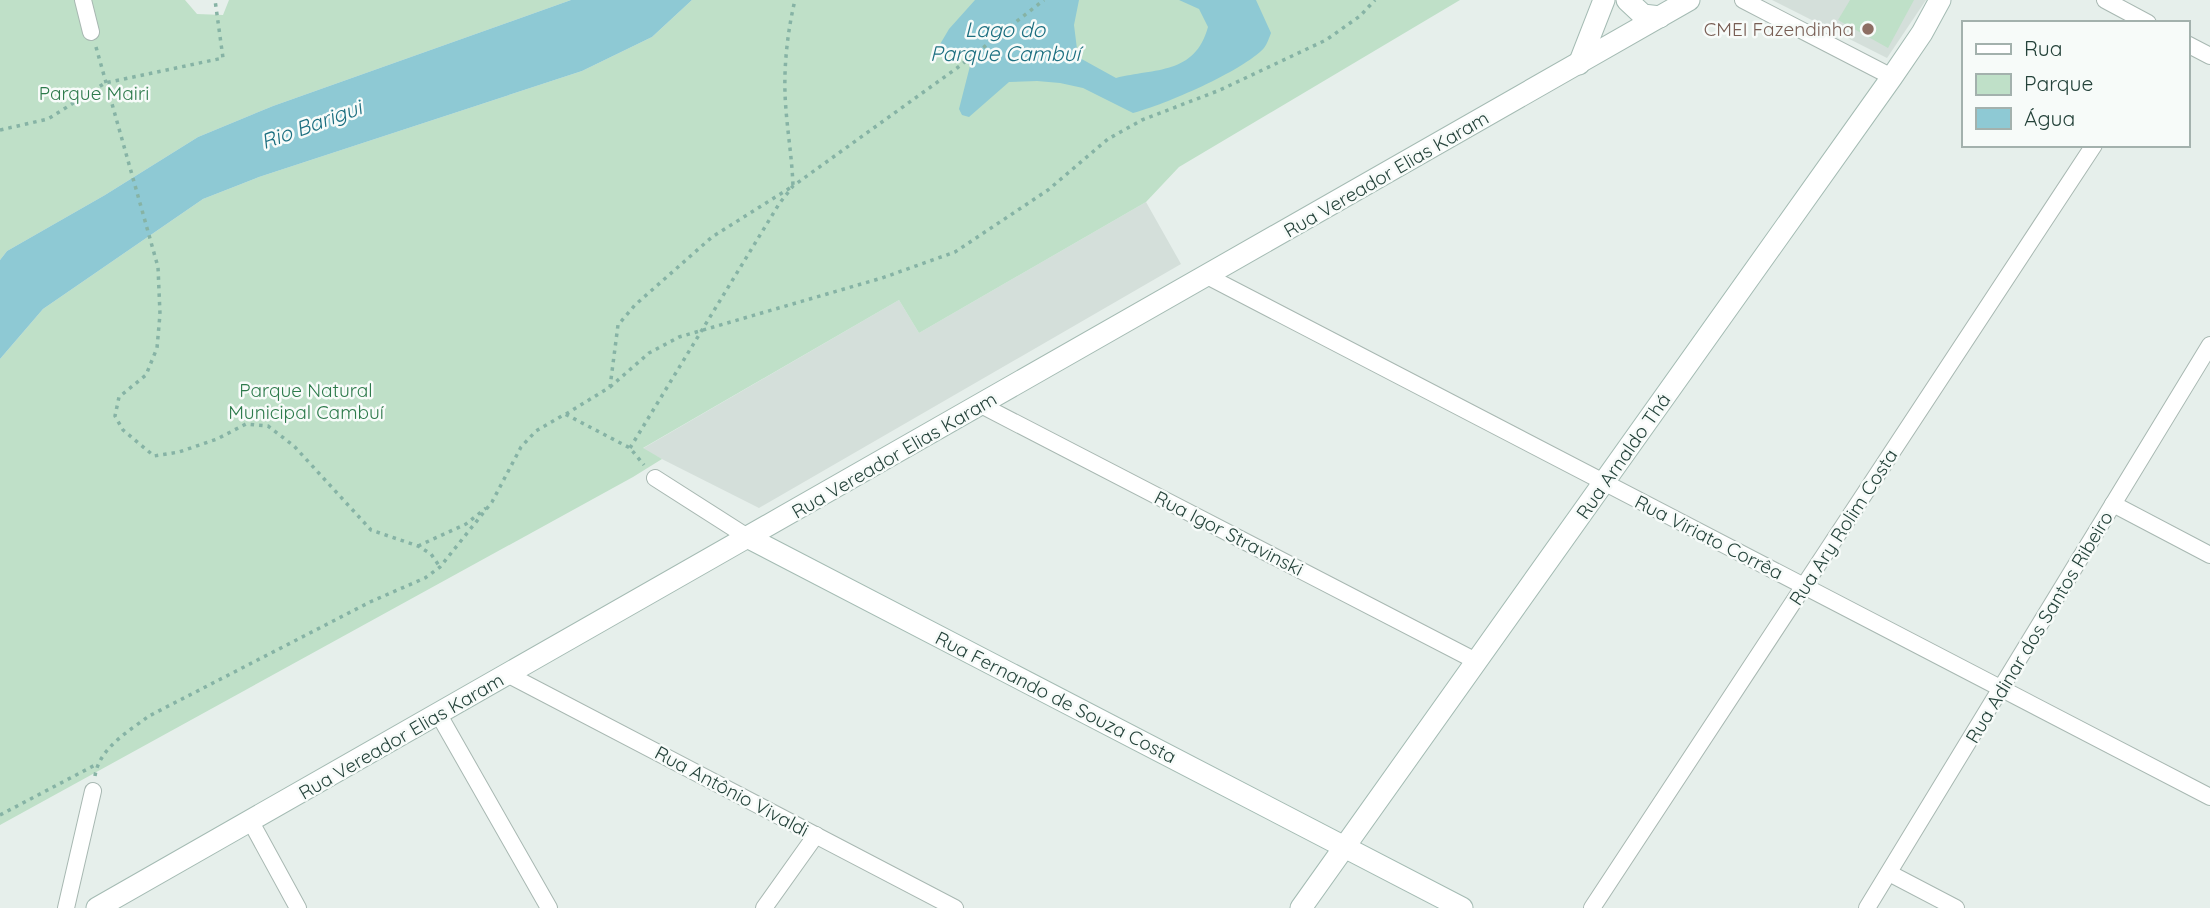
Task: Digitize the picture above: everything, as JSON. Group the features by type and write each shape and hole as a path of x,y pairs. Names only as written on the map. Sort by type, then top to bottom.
{"main road":[{"path":"1580,64 1604,0"},
{"path":"1627,0 1643,15 1660,18"},
{"name":"Rua Vereador Elias Karam","path":"97,908 1689,0"},
{"name":"Rua Arnaldo Thá","path":"1301,908 1892,77 1922,33 1940,0"},
{"name":"Rua Fernando de Souza Costa","path":"749,538 1462,908"}],"street":[{"path":"83,0 91,32"},
{"path":"1744,0 1892,77"},
{"path":"2105,0 2144,21"},
{"path":"2189,45 2210,56"},
{"name":"Rua Ary Rolim Costa","path":"1592,908 2093,147"},
{"name":"Rua Viriato Corrêa","path":"1208,276 2210,797"},
{"name":"Rua Adinar dos Santos Ribeiro","path":"1867,908 2210,345"},
{"name":"Rua Igor Stravinski","path":"981,405 1476,662"},
{"name":"Rua Fernando de Souza Costa","path":"655,478 749,538"},
{"path":"2113,504 2210,555"},
{"name":"Rua Antônio Vivaldi","path":"509,675 955,908"},
{"path":"439,715 549,908"},
{"path":"66,908 93,792"},
{"path":"251,822 298,908"},
{"path":"764,908 816,835"},
{"path":"1889,873 1956,908"}],"path":[{"path":"0,130 48,118 105,83 223,58 215,0"},
{"path":"631,448 779,204 793,187 785,92 790,22 795,0"},
{"path":"611,387 618,325 635,305 712,237 793,187 957,68 1044,0"},
{"path":"0,815 97,764 117,740 149,716 370,602 425,578 440,567 492,502 521,447 536,431 611,387 649,353 679,337 882,278 955,252 1048,190 1108,139 1142,120 1220,89 1326,40 1360,16 1375,0"},
{"path":"91,32 152,242 158,279 160,314 157,348 146,375 119,397 115,416 123,430 154,456 179,452 217,439 246,424 268,426 294,446 371,530 418,546 431,554 440,567"},
{"path":"565,414 631,448 655,478"},
{"path":"418,546 466,524 492,502"},
{"path":"93,792 97,764"}],"shaded area":[{"name":"CMEI Fazendinha","path":"1772,0 1926,0 1887,58"},
{"path":"1146,202 1181,264 759,508 642,449 899,300 919,333"}],"green space":[{"name":"Parque Mairi","path":"0,0 185,0 197,14 223,15 229,0 571,0 273,106 198,137 105,195 7,251 0,260"},
{"name":"Parque Natural Municipal Cambuí","path":"692,0 1460,0 1179,167 1146,202 919,333 899,300 643,448 662,459 633,477 0,825 0,359 43,309 203,199 259,177 582,71 652,37"},
{"path":"1850,0 1914,0 1888,48 1838,20"}],"water":[{"name":"Rio Barigui","path":"571,0 692,0 652,37 582,71 259,177 203,199 43,309 0,359 0,260 7,251 105,195 198,137 273,106"},
{"name":"Lago do Parque Cambuí","path":"975,0 1079,0 1074,25 1078,57 1116,78 1172,67 1194,54 1208,27 1199,9 1179,0 1256,0 1271,33 1264,48 1239,67 1183,95 1133,113 1083,88 1037,81 1009,82 969,117 962,115 959,109 970,66 960,51 939,46 949,29"}],"place":[{"name":"CMEI Fazendinha","path":"1868,29"}]}
